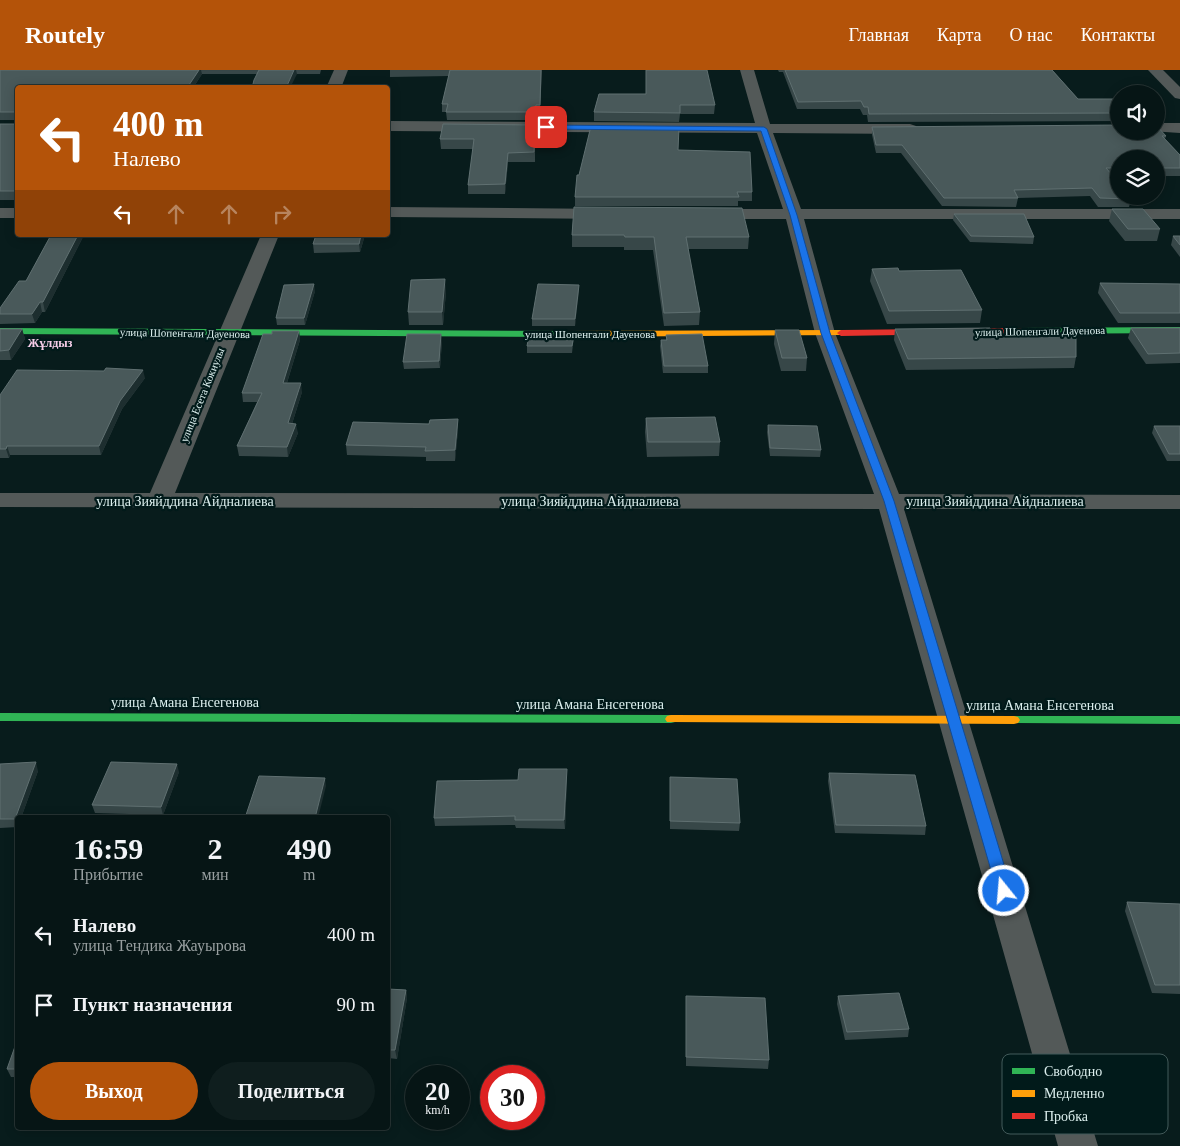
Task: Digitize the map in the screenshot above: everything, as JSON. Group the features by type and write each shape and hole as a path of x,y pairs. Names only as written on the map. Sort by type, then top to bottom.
{"street":[{"path":"334,85 341,70"},
{"path":"747,70 764,129 794,215 825,333 889,501 1051,1054"},
{"path":"1155,70 1180,96"},
{"path":"390,126 922,129"},
{"path":"1165,128 1180,128"},
{"path":"390,212 625,214"},
{"path":"0,213 15,213"},
{"path":"685,214 1180,214"},
{"name":"улица Есета Кокиулы","path":"159,501 227,334 269,237"},
{"name":"улица Шопенгали Дауенова","path":"0,331 227,334 825,333 1180,330"},
{"name":"улица Зияйддина Айдналиева","path":"0,500 1180,502"},
{"name":"улица Амана Енсегенова","path":"0,717 1180,720"}],"building":[{"path":"0,70 199,70 189,85 15,85 15,112 0,112"},
{"path":"259,70 294,70 287,85 253,85"},
{"path":"450,70 541,70 540,105 536,105 535,112 446,112 448,104 442,104"},
{"path":"646,70 707,70 715,105 680,105 680,113 594,112 599,94 646,94"},
{"path":"785,70 1052,70 1078,99 1110,99 1110,113 869,114 868,107 864,107 861,101 798,102"},
{"path":"0,124 15,124 15,191 0,191"},
{"path":"443,124 535,125 534,152 508,153 505,184 468,185 474,139 440,139"},
{"path":"1110,125 1110,140 1165,139 1180,155 1180,168 1165,168 1165,150 1110,150 1110,168 1106,168 1110,173 1110,198 1100,198 1092,188 1014,190 1018,198 944,198 902,145 876,145 872,127"},
{"path":"591,126 679,127 678,150 750,152 752,192 737,192 739,197 575,197 577,175 579,175"},
{"path":"574,207 742,208 749,237 686,237 700,312 664,313 654,237 572,235"},
{"path":"1112,209 1143,209 1160,229 1128,229"},
{"path":"954,214 1024,214 1034,237 971,236"},
{"path":"1173,236 1180,236 1180,245"},
{"path":"50,237 77,237 43,302 40,302 32,314 0,314 0,308 19,281 26,281"},
{"path":"315,237 361,237 359,244 313,244"},
{"path":"898,268 899,271 961,270 982,310 889,311 872,269"},
{"path":"445,279 442,312 408,312 411,280"},
{"path":"1100,283 1180,284 1180,313 1120,313"},
{"path":"314,284 304,318 276,318 284,285"},
{"path":"538,284 579,285 575,319 532,319"},
{"path":"990,328 993,334 1076,336 1076,357 908,359 895,329"},
{"path":"1131,328 1180,328 1180,353 1148,354"},
{"path":"0,329 22,329 9,350 0,351"},
{"path":"775,330 799,330 807,358 782,358"},
{"path":"272,331 299,331 283,383 301,383 288,423 296,424 287,447 237,446 262,393 242,393 263,334 272,334"},
{"path":"407,334 441,334 439,361 403,362"},
{"path":"702,334 708,366 664,366 661,340 667,340 666,335"},
{"path":"529,335 574,335 572,346 527,346"},
{"path":"106,368 143,370 120,401 99,446 7,446 6,449 0,449 0,395 17,370 104,371"},
{"path":"715,417 720,442 648,442 646,418"},
{"path":"458,419 455,450 425,451 426,447 346,445 353,422 429,424 430,420"},
{"path":"768,425 817,426 821,450 770,448"},
{"path":"1154,426 1180,426 1180,454 1169,454"},
{"path":"36,762 15,819 0,819 0,764"},
{"path":"111,762 177,764 161,807 92,805"},
{"path":"519,769 567,769 564,820 515,820 515,816 434,818 437,781 518,780"},
{"path":"829,773 915,775 926,826 836,825"},
{"path":"259,776 325,778 316,815 246,815"},
{"path":"670,777 737,779 740,823 670,821"},
{"path":"1127,902 1180,904 1180,985 1155,985"},
{"path":"390,989 406,990 395,1050 390,1050"},
{"path":"899,993 909,1029 847,1032 838,996"},
{"path":"686,996 765,998 769,1060 686,1057"},
{"path":"15,1046 15,1069 7,1069"}],"traffic: fast":[{"path":"1021,331 1180,330"},
{"path":"0,331 568,334"},
{"path":"0,717 671,719"},
{"path":"1014,720 1180,720"}],"traffic: slow":[{"path":"568,334 841,333"},
{"path":"671,719 1014,720"}],"traffic: jam":[{"path":"841,333 1021,331"}],"district":[{"name":"Жұлдыз","path":"50,343"}],"route":[{"path":"546,127 764,129 794,215 825,333 889,501 1004,891"}]}
